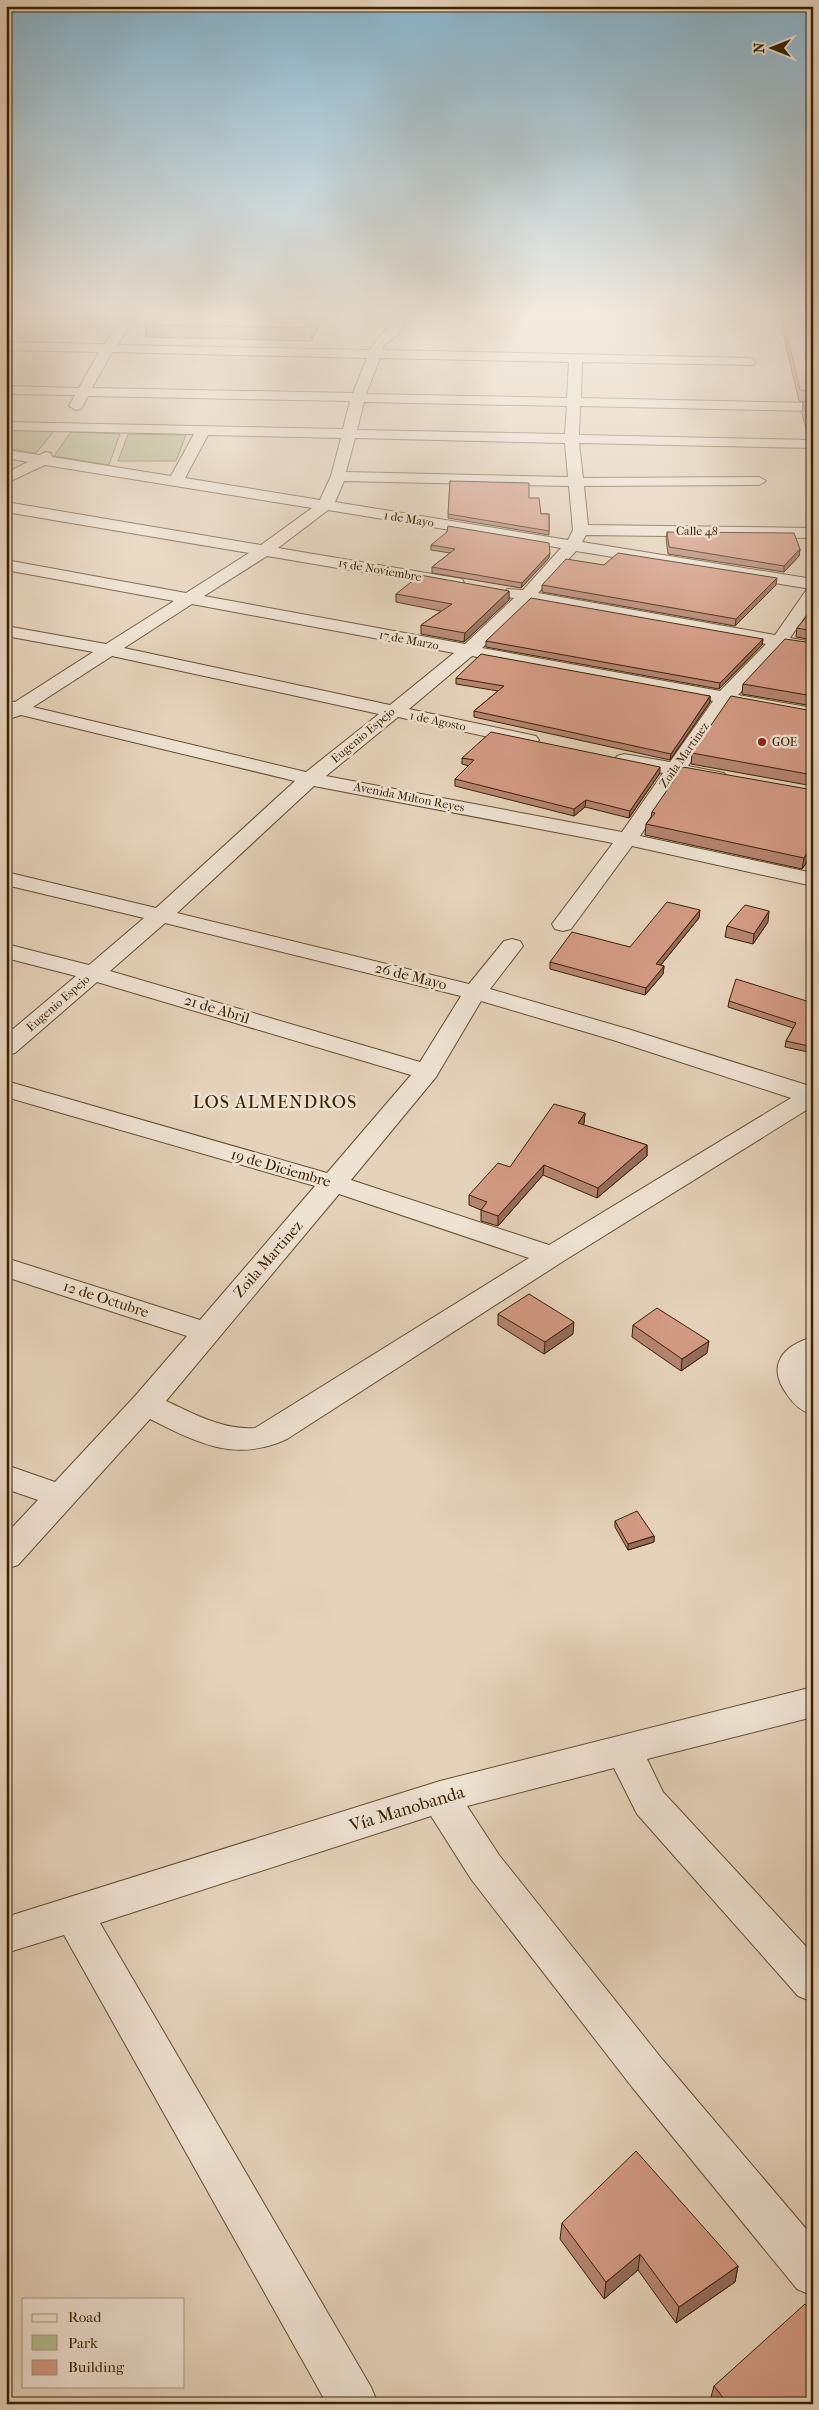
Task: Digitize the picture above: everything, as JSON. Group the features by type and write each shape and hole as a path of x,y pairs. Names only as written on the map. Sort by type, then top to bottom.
{"street":[{"path":"6,478 43,460 64,430"},
{"path":"176,481 202,430"},
{"path":"219,430 572,440 813,443"},
{"path":"10,710 265,550 326,505 338,476 350,430"},
{"path":"572,430 581,530"},
{"name":"1 de Mayo","path":"6,454 813,584"},
{"path":"338,476 576,482 759,481"},
{"name":"15 de Noviembre","path":"6,507 468,585"},
{"name":"Calle 48","path":"581,530 813,533"},
{"name":"Eugenio Espejo","path":"6,1048 161,915 310,779 391,711 468,651 526,596 572,546 581,530"},
{"name":"17 de Marzo","path":"6,565 813,714"},
{"path":"497,590 813,647"},
{"name":"Zoila Martinez","path":"564,924 628,839 725,697 779,641 813,593"},
{"name":"1 de Agosto","path":"6,631 108,650 547,744"},
{"name":"Avenida Milton Reyes","path":"10,710 310,779 628,839 813,880"},
{"path":"606,756 739,781"},
{"name":"26 de Mayo","path":"6,878 474,992 622,1035 812,1095"},
{"name":"Zoila Martinez","path":"6,1556 146,1404 427,1072 474,992 512,946"},
{"name":"21 de Abril","path":"6,951 93,972 427,1072"},
{"name":"19 de Diciembre","path":"6,1089 334,1183 552,1256"},
{"path":"146,1404 223,1438 256,1439 276,1431 552,1256 812,1095"},
{"name":"12 de Octubre","path":"6,1267 205,1332"},
{"path":"813,1348 801,1353 793,1361 791,1378 796,1387 813,1404"},
{"path":"6,1476 61,1496"},
{"name":"Vía Manobanda","path":"6,1935 74,1915 440,1797 813,1702"},
{"path":"624,1750 650,1804 813,1983"},
{"path":"440,1797 485,1867 646,2073 813,2273"},
{"path":"74,1915 354,2404"}],"green space":[{"path":"6,430 55,430 36,453 6,448"},
{"path":"71,432 120,434 109,465 54,456"},
{"path":"128,434 186,435 176,461 118,461"}],"building":[{"path":"450,481 529,483 529,498 539,498 541,514 549,514 549,531 448,514"},
{"path":"448,526 549,543 550,553 522,583 432,567 455,549 431,545 447,532"},
{"path":"667,532 794,533 800,549 784,566 669,547"},
{"path":"618,553 777,578 736,619 542,585 566,559 604,565"},
{"path":"420,575 509,591 465,633 421,625 452,604 396,594"},
{"path":"531,598 763,639 720,683 486,641"},
{"path":"813,609 813,631 797,628"},
{"path":"785,639 813,643 813,696 743,684"},
{"path":"481,654 710,696 671,754 474,711 504,686 456,678"},
{"name":"GOE","path":"731,696 813,711 813,775 692,753"},
{"path":"491,732 660,767 630,811 586,800 574,809 455,779 474,760 462,758"},
{"path":"683,767 813,790 813,844 804,858 646,824 655,813 652,812"},
{"path":"667,902 700,910 656,964 664,966 646,988 550,962 572,932 630,947"},
{"path":"745,905 769,911 754,934 727,926"},
{"path":"736,979 813,1003 813,1047 786,1041 796,1023 729,1001"},
{"path":"554,1104 585,1113 578,1123 647,1145 598,1188 544,1165 498,1216 481,1210 487,1202 469,1195 498,1163 510,1167"},
{"path":"529,1294 574,1322 545,1342 498,1314"},
{"path":"657,1308 709,1341 682,1359 633,1325"},
{"path":"637,1511 654,1536 628,1544 615,1521"},
{"path":"636,2151 738,2266 679,2307 640,2254 606,2282 562,2223"},
{"path":"805,2304 813,2312 813,2392 800,2404 728,2404 714,2386"}],"place":[{"name":"GOE","path":"762,742"}],"district":[{"name":"LOS ALMENDROS","path":"275,1102"}]}
